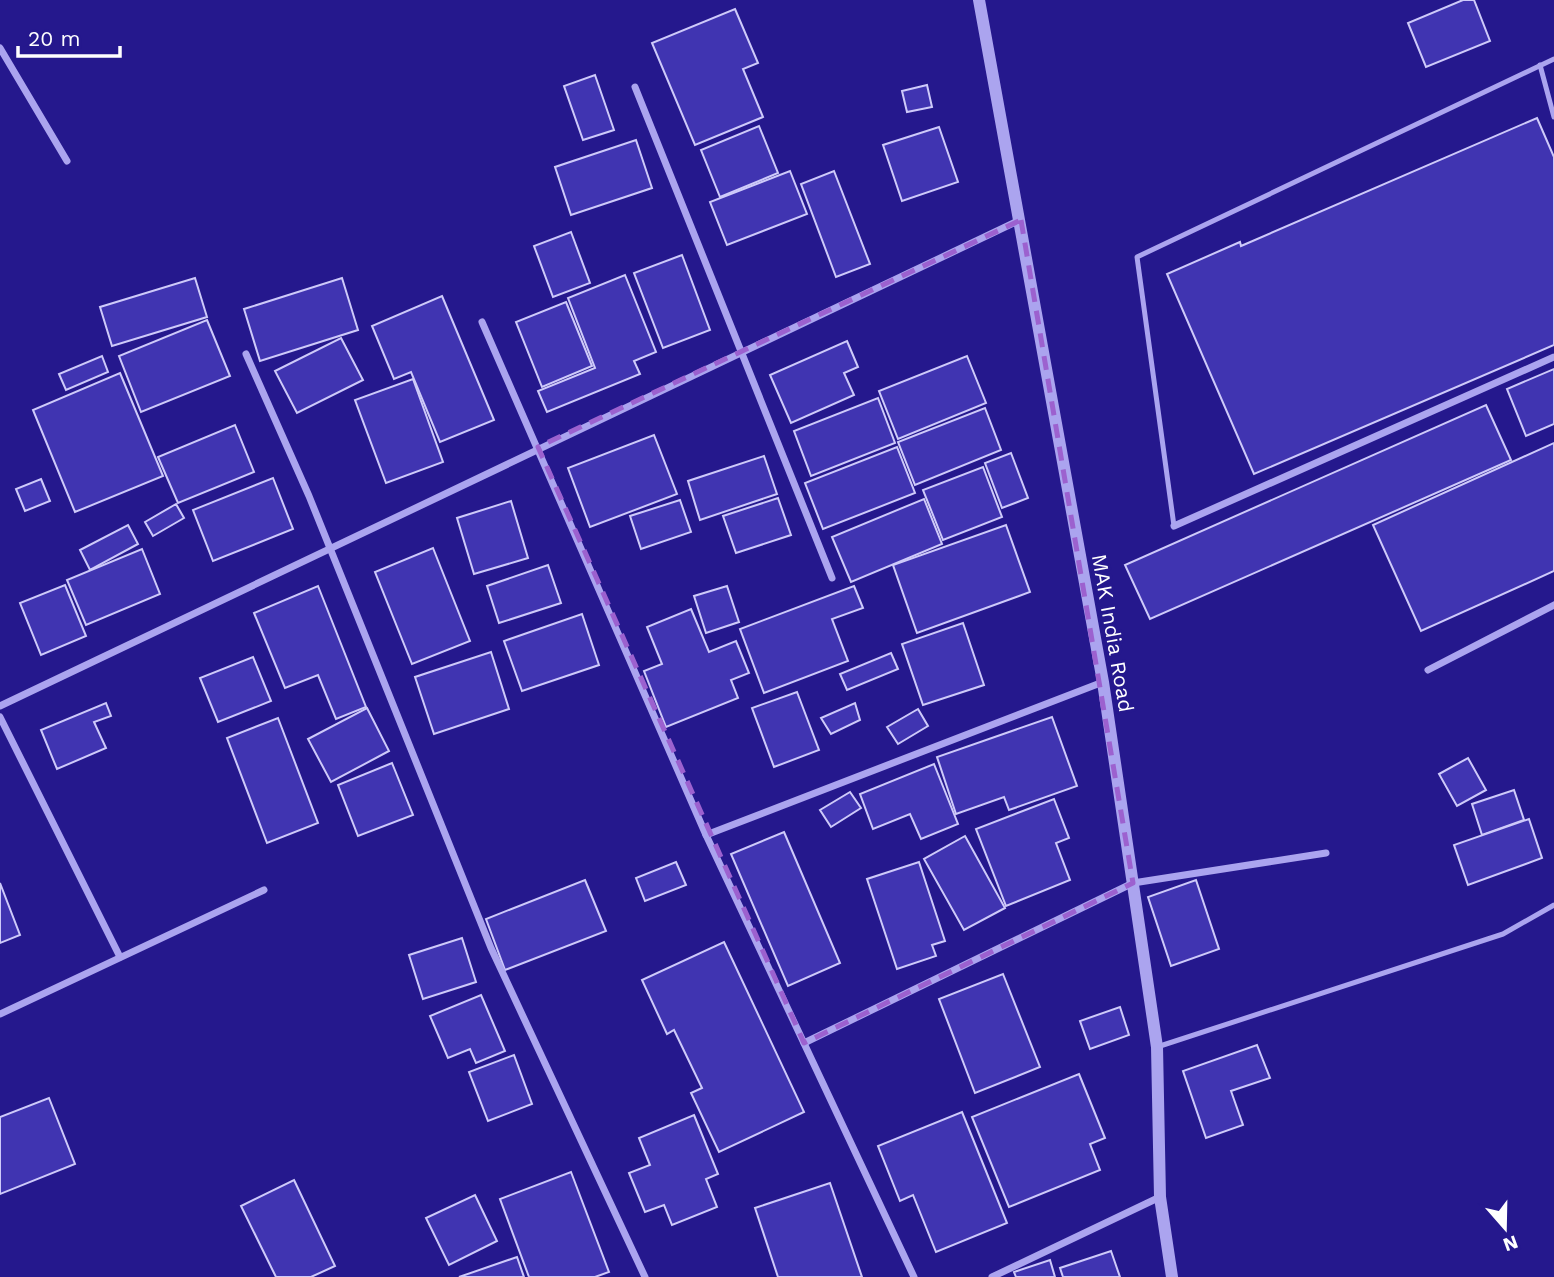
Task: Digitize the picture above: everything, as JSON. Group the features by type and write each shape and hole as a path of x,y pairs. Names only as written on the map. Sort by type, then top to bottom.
{"street":[{"name":"MAK India Road","path":"979,0 1103,682 1157,1047 1160,1197 1172,1277"},
{"path":"0,48 67,160"},
{"path":"635,87 832,578"},
{"path":"0,706 538,447 1021,220"},
{"path":"482,322 706,835 914,1277"},
{"path":"246,354 329,547 491,948 645,1277"},
{"path":"1174,526 1554,357"},
{"path":"1428,670 1554,605"},
{"path":"706,835 1103,682"},
{"path":"0,717 120,957"},
{"path":"804,1043 1133,883 1326,853"},
{"path":"0,1014 264,890"},
{"path":"992,1277 1160,1197"}],"lane":[{"path":"1174,526 1138,257 1554,59"},
{"path":"1540,65 1554,117"},
{"path":"1157,1047 1503,933 1554,905"}],"highlighted area":[{"path":"1021,220 1133,883 804,1043 538,447"}],"building":[{"path":"1463,0 1474,0 1490,41 1426,67 1408,23"},
{"path":"735,9 758,63 743,69 763,117 695,145 652,43"},
{"path":"595,75 614,130 583,140 564,86"},
{"path":"927,85 932,107 907,112 902,91"},
{"path":"1537,118 1554,157 1554,345 1254,474 1167,274 1240,242 1241,246"},
{"path":"759,126 778,173 720,197 701,150"},
{"path":"939,127 958,182 902,201 883,145"},
{"path":"636,140 652,188 571,215 555,167"},
{"path":"790,171 807,214 727,245 710,202"},
{"path":"834,171 870,264 836,277 801,184"},
{"path":"571,232 590,283 553,297 534,246"},
{"path":"682,255 710,330 663,348 634,273"},
{"path":"625,275 656,352 634,361 640,374 547,412 538,391 595,368 568,298"},
{"path":"195,278 207,317 112,346 100,307"},
{"path":"342,278 358,330 260,361 244,309"},
{"path":"442,296 494,420 440,442 411,372 394,379 372,326"},
{"path":"566,302 592,366 542,387 516,322"},
{"path":"207,320 230,376 141,412 119,356"},
{"path":"341,338 363,380 297,413 275,371"},
{"path":"847,341 858,367 844,373 854,395 791,423 770,375"},
{"path":"102,356 108,372 66,390 59,374"},
{"path":"967,356 986,403 898,439 879,391"},
{"path":"1554,369 1554,424 1526,436 1507,389"},
{"path":"120,373 163,476 75,512 33,410"},
{"path":"413,379 443,462 386,483 355,400"},
{"path":"878,398 895,443 811,476 794,431"},
{"path":"1486,405 1511,460 1150,619 1125,565"},
{"path":"985,408 1001,450 915,485 898,442"},
{"path":"235,425 254,472 178,503 158,457"},
{"path":"654,435 677,494 590,527 568,468"},
{"path":"1554,443 1554,571 1421,631 1373,525"},
{"path":"897,447 915,493 823,529 805,483"},
{"path":"1011,453 1028,498 1002,508 985,463"},
{"path":"764,456 777,494 700,520 688,481"},
{"path":"983,467 1002,517 943,540 923,490"},
{"path":"273,478 293,529 213,561 193,510"},
{"path":"41,479 50,501 25,511 16,489"},
{"path":"778,498 791,535 736,553 723,516"},
{"path":"924,499 942,544 851,582 832,537"},
{"path":"680,500 691,532 641,549 630,516"},
{"path":"511,501 528,558 474,574 457,518"},
{"path":"176,504 184,518 153,536 145,522"},
{"path":"128,525 138,544 90,570 80,550"},
{"path":"1006,525 1030,592 917,633 893,565"},
{"path":"433,548 470,641 412,664 375,572"},
{"path":"142,549 160,594 86,625 67,580"},
{"path":"548,565 561,603 499,623 487,586"},
{"path":"65,585 86,636 41,655 20,603"},
{"path":"318,586 366,707 336,719 318,675 285,688 254,613"},
{"path":"727,586 739,622 706,633 694,596"},
{"path":"854,586 863,608 832,619 848,661 764,693 740,629"},
{"path":"691,609 709,652 736,641 749,673 731,680 738,698 666,727 644,671 662,664 647,627"},
{"path":"582,614 599,665 522,691 504,641"},
{"path":"963,623 984,685 923,705 902,644"},
{"path":"491,652 509,709 434,734 415,677"},
{"path":"891,653 898,669 847,690 840,674"},
{"path":"253,657 271,701 218,722 200,678"},
{"path":"797,692 819,750 774,767 752,708"},
{"path":"106,703 111,716 94,722 106,748 57,769 41,730"},
{"path":"855,703 860,720 831,734 821,718"},
{"path":"367,708 389,751 331,782 308,739"},
{"path":"918,709 928,726 898,744 887,727"},
{"path":"1052,717 1077,786 1009,810 1004,797 956,814 937,757"},
{"path":"278,718 318,823 267,843 227,738"},
{"path":"1468,758 1486,790 1457,806 1439,774"},
{"path":"392,763 413,815 358,836 338,785"},
{"path":"934,764 958,824 921,839 910,814 873,829 860,794"},
{"path":"1514,790 1524,820 1482,835 1472,804"},
{"path":"850,792 861,808 831,827 820,810"},
{"path":"1054,799 1069,838 1056,843 1070,880 1006,906 976,829"},
{"path":"1529,819 1542,858 1468,885 1454,845"},
{"path":"784,832 840,963 788,986 731,854"},
{"path":"965,836 1005,908 964,930 924,859"},
{"path":"676,862 686,885 645,901 636,878"},
{"path":"919,862 945,941 932,945 936,956 897,969 867,879"},
{"path":"585,880 606,931 505,970 486,919"},
{"path":"1196,880 1219,949 1171,966 1148,897"},
{"path":"0,883 20,935 0,943"},
{"path":"462,938 476,982 423,999 409,955"},
{"path":"724,942 804,1112 719,1152 691,1093 702,1088 674,1030 667,1034 642,980"},
{"path":"1003,974 1040,1067 975,1093 939,999"},
{"path":"481,995 505,1051 476,1063 470,1049 448,1058 430,1016"},
{"path":"1120,1007 1129,1035 1090,1049 1080,1021"},
{"path":"1257,1045 1270,1078 1231,1091 1243,1125 1206,1138 1183,1071"},
{"path":"514,1055 532,1104 488,1121 469,1072"},
{"path":"1079,1074 1105,1138 1090,1144 1100,1170 1009,1207 972,1117"},
{"path":"49,1098 75,1164 0,1194 0,1117"},
{"path":"962,1112 1007,1223 936,1252 913,1195 900,1201 878,1146"},
{"path":"694,1115 718,1174 706,1179 717,1207 672,1225 664,1205 645,1212 629,1173 650,1165 639,1138"},
{"path":"571,1172 609,1272 595,1277 529,1277 500,1199"},
{"path":"294,1180 335,1266 311,1277 276,1277 241,1206"},
{"path":"830,1183 862,1277 778,1277 755,1208"},
{"path":"475,1195 497,1241 449,1265 426,1218"},
{"path":"1111,1251 1120,1277 1063,1277 1060,1268"},
{"path":"517,1257 524,1277 459,1277"},
{"path":"1050,1260 1055,1277 1016,1277 1014,1272"}]}
